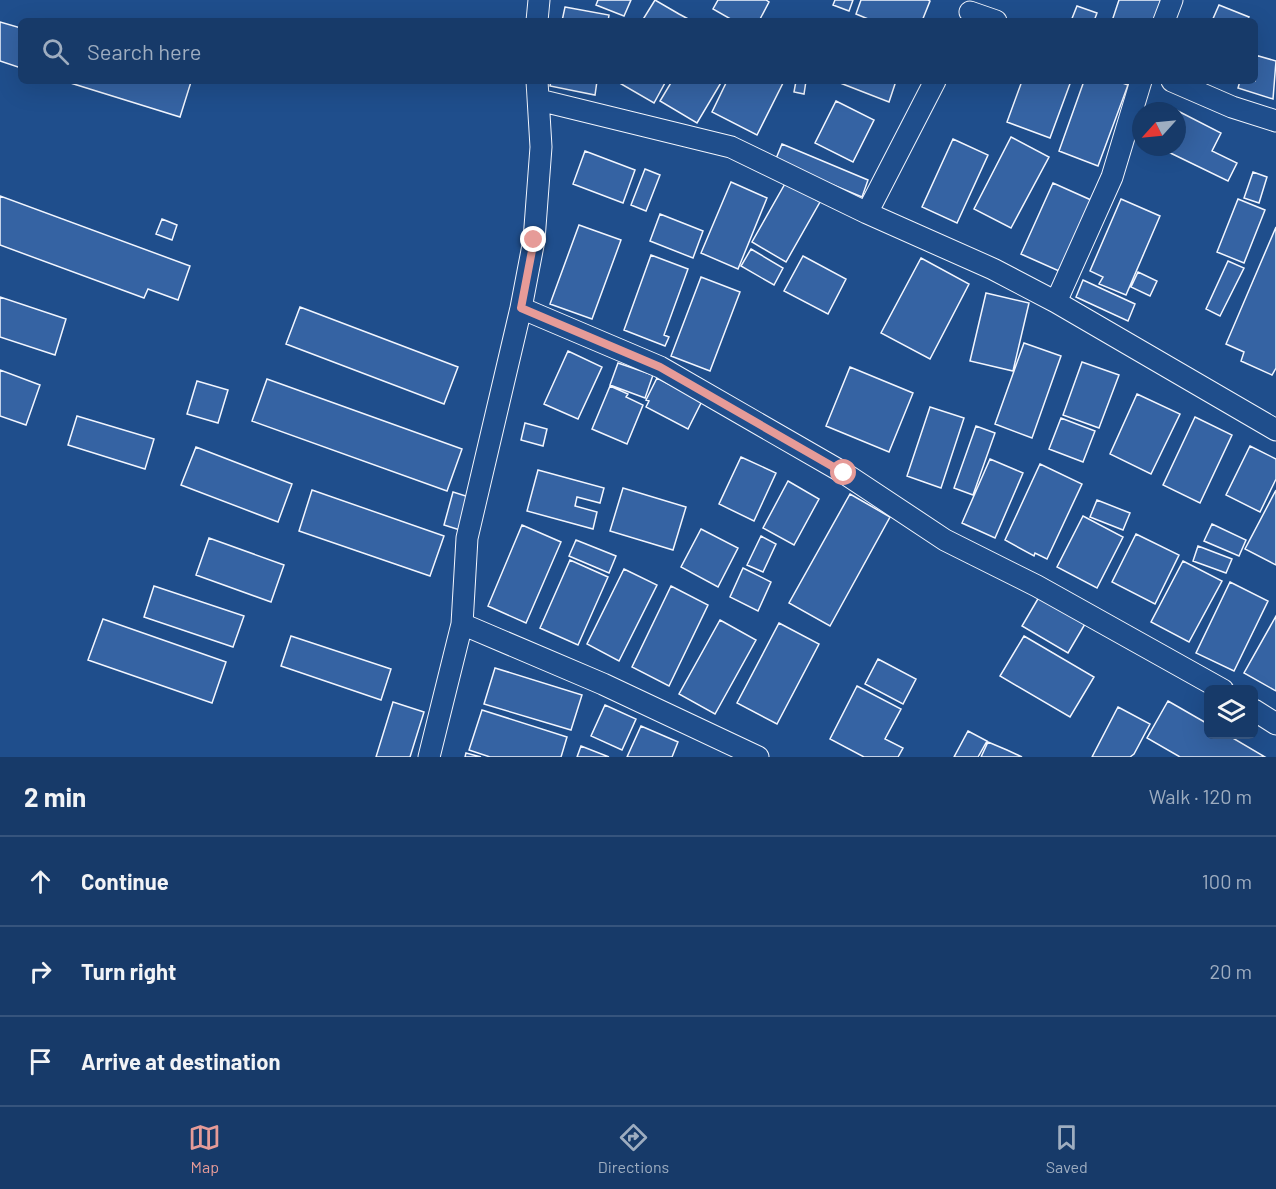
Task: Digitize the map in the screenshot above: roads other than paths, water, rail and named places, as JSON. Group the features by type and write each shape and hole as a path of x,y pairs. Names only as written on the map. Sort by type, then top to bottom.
{"street":[{"path":"537,18 539,0"},
{"path":"1165,18 1172,0"},
{"path":"969,11 988,18"},
{"path":"867,213 933,84"},
{"path":"1056,302 1112,177 1140,84"},
{"path":"1179,84 1232,107 1276,122"},
{"path":"429,757 462,624 467,538 521,308 534,240 541,147 538,91 731,147 867,213 993,269 1056,302 1276,430"},
{"path":"521,308 660,367 844,473 945,540 1037,586 1214,685"},
{"path":"462,624 603,684 758,757"},
{"path":"1258,713 1276,724"}]}
